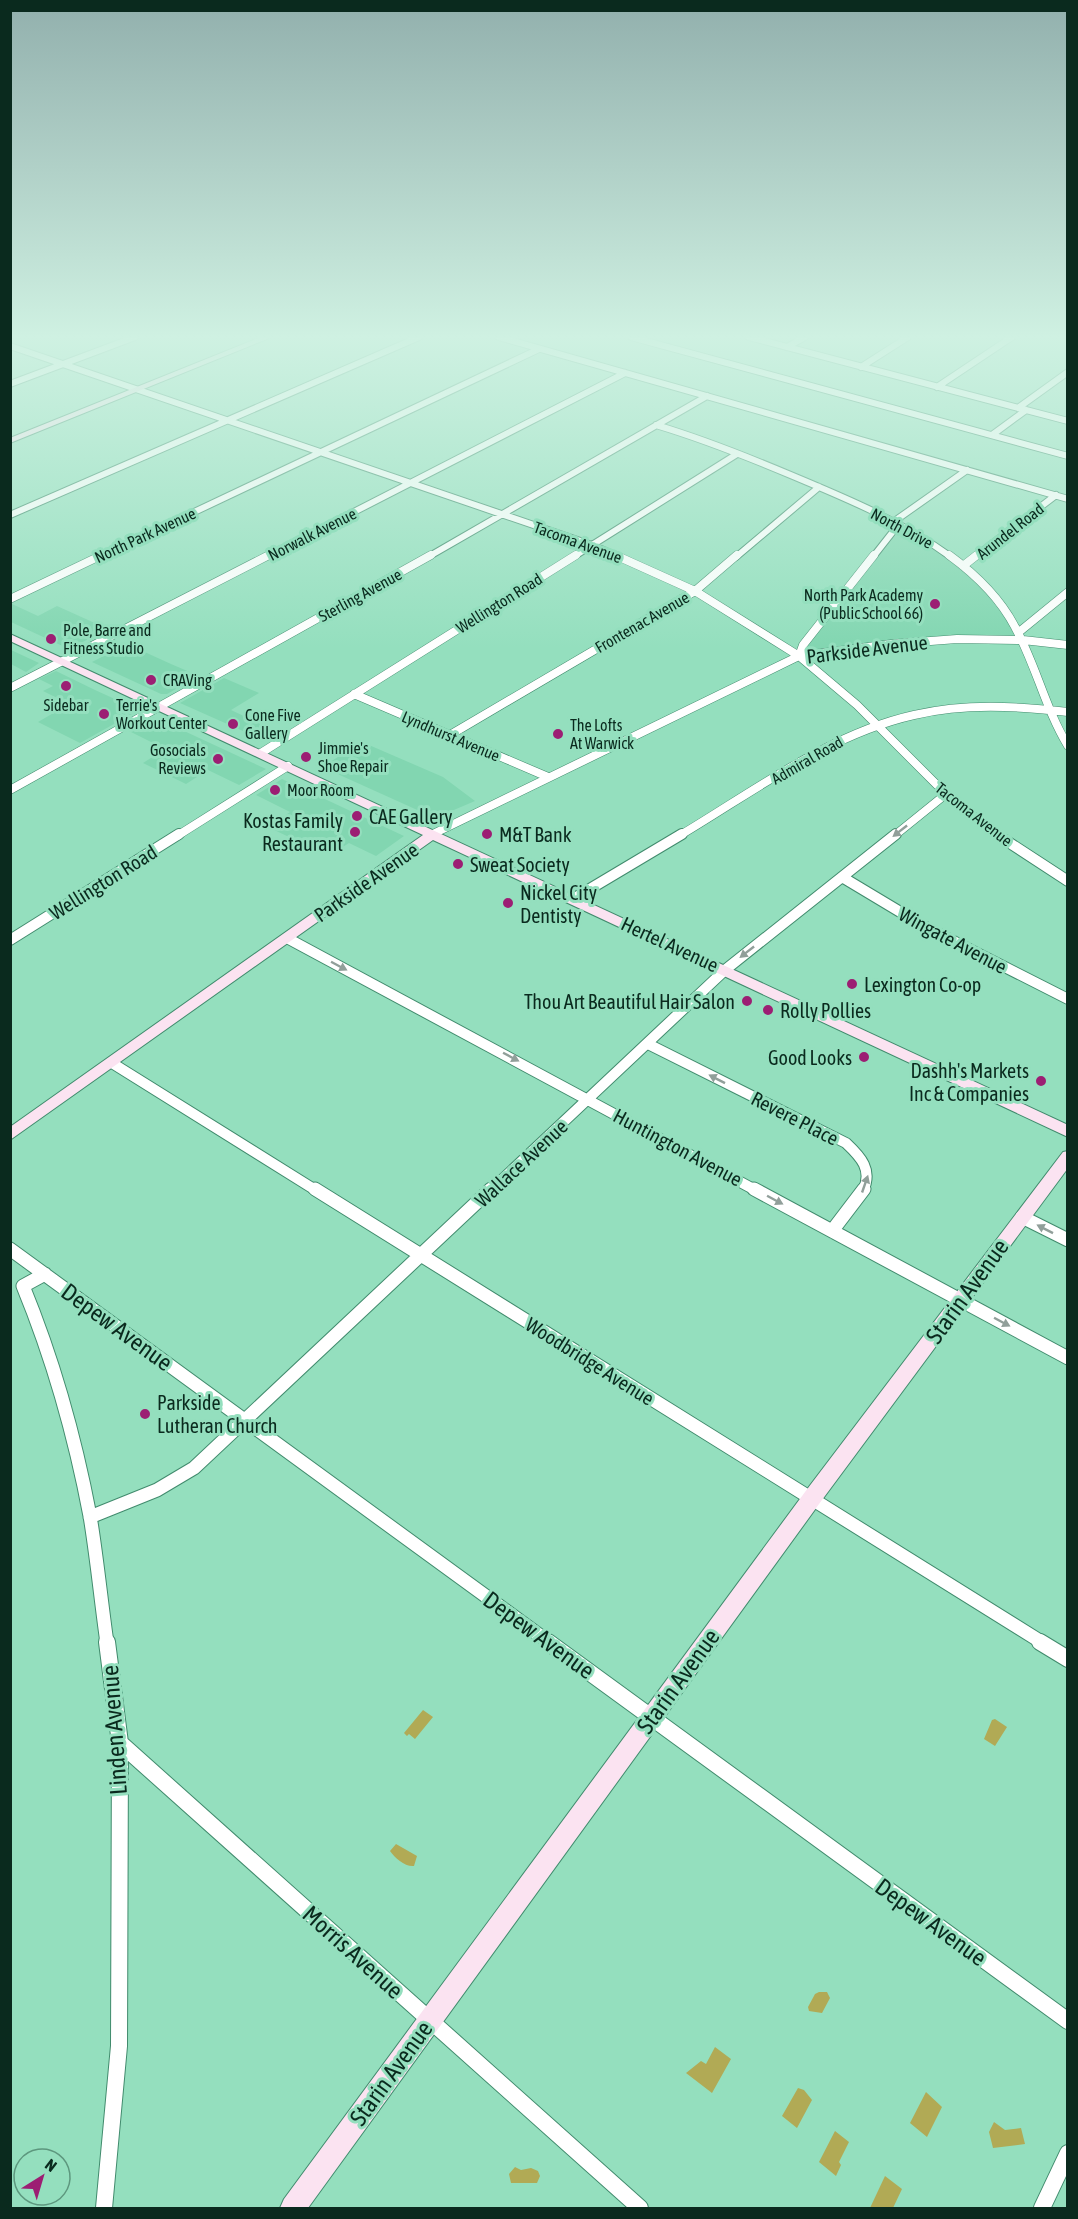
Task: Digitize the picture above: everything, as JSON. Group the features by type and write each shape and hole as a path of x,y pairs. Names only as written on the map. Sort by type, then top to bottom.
{"street":[{"path":"10,515 182,441"},
{"name":"Tacoma Avenue","path":"289,441 592,545 695,591 799,656 837,686 946,794 990,830 1068,881"},
{"name":"North Park Avenue","path":"10,598 346,441"},
{"name":"Norwalk Avenue","path":"63,661 494,441"},
{"name":"Sterling Avenue","path":"10,790 503,514 629,441"},
{"name":"North Drive","path":"699,441 819,487 932,543 963,566 995,598 1023,641"},
{"path":"864,441 1068,498"},
{"path":"1012,441 1068,456"},
{"name":"Wellington Road","path":"261,753 737,454"},
{"path":"799,656 802,645 895,529 895,523 967,470"},
{"name":"Frontenac Avenue","path":"450,735 695,591 819,487"},
{"name":"Arundel Road","path":"963,566 1056,495"},
{"path":"1019,632 1068,592"},
{"name":"Hertel Avenue","path":"10,637 1068,1132"},
{"name":"Parkside Avenue","path":"10,1135 434,834 799,656 816,656 889,644 956,638 1068,645"},
{"path":"1023,641 1048,710 1068,746"},
{"path":"10,688 63,661"},
{"name":"Lyndhurst Avenue","path":"354,694 548,777"},
{"name":"Admiral Road","path":"573,899 826,748 876,724 923,712 961,707 1005,706 1068,712"},
{"name":"Wellington Road","path":"10,940 288,766"},
{"name":"Wallace Avenue","path":"90,1516 142,1498 174,1482 194,1468 725,970 946,794"},
{"name":"Wingate Avenue","path":"842,877 922,925 1068,999"},
{"name":"Huntington Avenue","path":"287,938 1068,1358"},
{"name":"Revere Place","path":"648,1044 846,1143 864,1159 868,1168 868,1184 832,1231"},
{"name":"Woodbridge Avenue","path":"112,1063 1068,1659"},
{"name":"Starin Avenue","path":"292,2208 812,1498 1068,1156"},
{"path":"1022,1217 1068,1240"},
{"name":"Depew Avenue","path":"10,1249 1068,2021"},
{"name":"Linden Avenue","path":"45,1274 23,1286 35,1312 54,1369 79,1464 90,1516 120,1743 119,2046 104,2208"},
{"name":"Morris Avenue","path":"120,1743 640,2208"},
{"path":"1042,2208 1068,2153"}],"shaded area":[{"path":"900,530 942,554 981,587 1009,623 1014,636 805,653 807,646"},
{"path":"12,604 38,616 57,606 108,629 69,649 11,622"},
{"path":"127,644 199,676 167,694 161,694 92,662"},
{"path":"10,650 39,663 26,672 11,664"},
{"path":"56,671 139,710 80,743 38,722 69,704 43,691 53,686 39,679"},
{"path":"224,678 259,693 231,710 278,732 261,739 180,703"},
{"path":"154,717 266,769 239,785 208,770 186,784 143,763 165,749 129,731"},
{"path":"362,742 443,777 475,801 435,818 322,767"},
{"path":"282,779 404,836 376,856 349,843 338,850 322,842 312,848 268,827 290,812 256,795"},
{"path":"423,1710 433,1717 415,1739 409,1734 407,1736 404,1733"},
{"path":"995,1719 1007,1727 995,1746 984,1739 992,1720"},
{"path":"396,1844 417,1856 414,1866 404,1864 392,1854 390,1851"},
{"path":"827,1992 830,1998 822,2013 809,2011 808,2007 815,1994"},
{"path":"715,2047 731,2059 712,2093 686,2073 701,2061 706,2064"},
{"path":"798,2088 804,2090 812,2100 797,2128 782,2116"},
{"path":"926,2092 942,2107 927,2137 910,2123"},
{"path":"994,2122 1005,2130 1021,2128 1025,2144 993,2148 989,2132"},
{"path":"835,2131 849,2142 839,2162 841,2165 836,2176 819,2162"},
{"path":"515,2167 521,2170 531,2168 538,2171 540,2176 537,2183 511,2183 509,2174"},
{"path":"885,2176 902,2189 893,2208 870,2208"}],"place":[{"name":"North Park Academy (Public School 66)","path":"935,604"},
{"name":"Pole, Barre and Fitness Studio","path":"51,639"},
{"name":"CRAVing","path":"151,680"},
{"name":"Sidebar","path":"66,686"},
{"name":"Terrie's Workout Center","path":"104,714"},
{"name":"Cone Five Gallery","path":"233,724"},
{"name":"The Lofts At Warwick","path":"558,734"},
{"name":"Jimmie's Shoe Repair","path":"306,757"},
{"name":"Gosocials Reviews","path":"218,759"},
{"name":"Moor Room","path":"275,790"},
{"name":"CAE Gallery","path":"357,816"},
{"name":"Kostas Family Restaurant","path":"355,832"},
{"name":"M&T Bank","path":"487,834"},
{"name":"Sweat Society","path":"458,864"},
{"name":"Nickel City Dentisty","path":"508,903"},
{"name":"Lexington Co-op","path":"852,984"},
{"name":"Thou Art Beautiful Hair Salon","path":"747,1001"},
{"name":"Rolly Pollies","path":"768,1010"},
{"name":"Good Looks","path":"864,1057"},
{"name":"Dashh's Markets Inc & Companies","path":"1041,1081"},
{"name":"Parkside Lutheran Church","path":"145,1414"}]}
